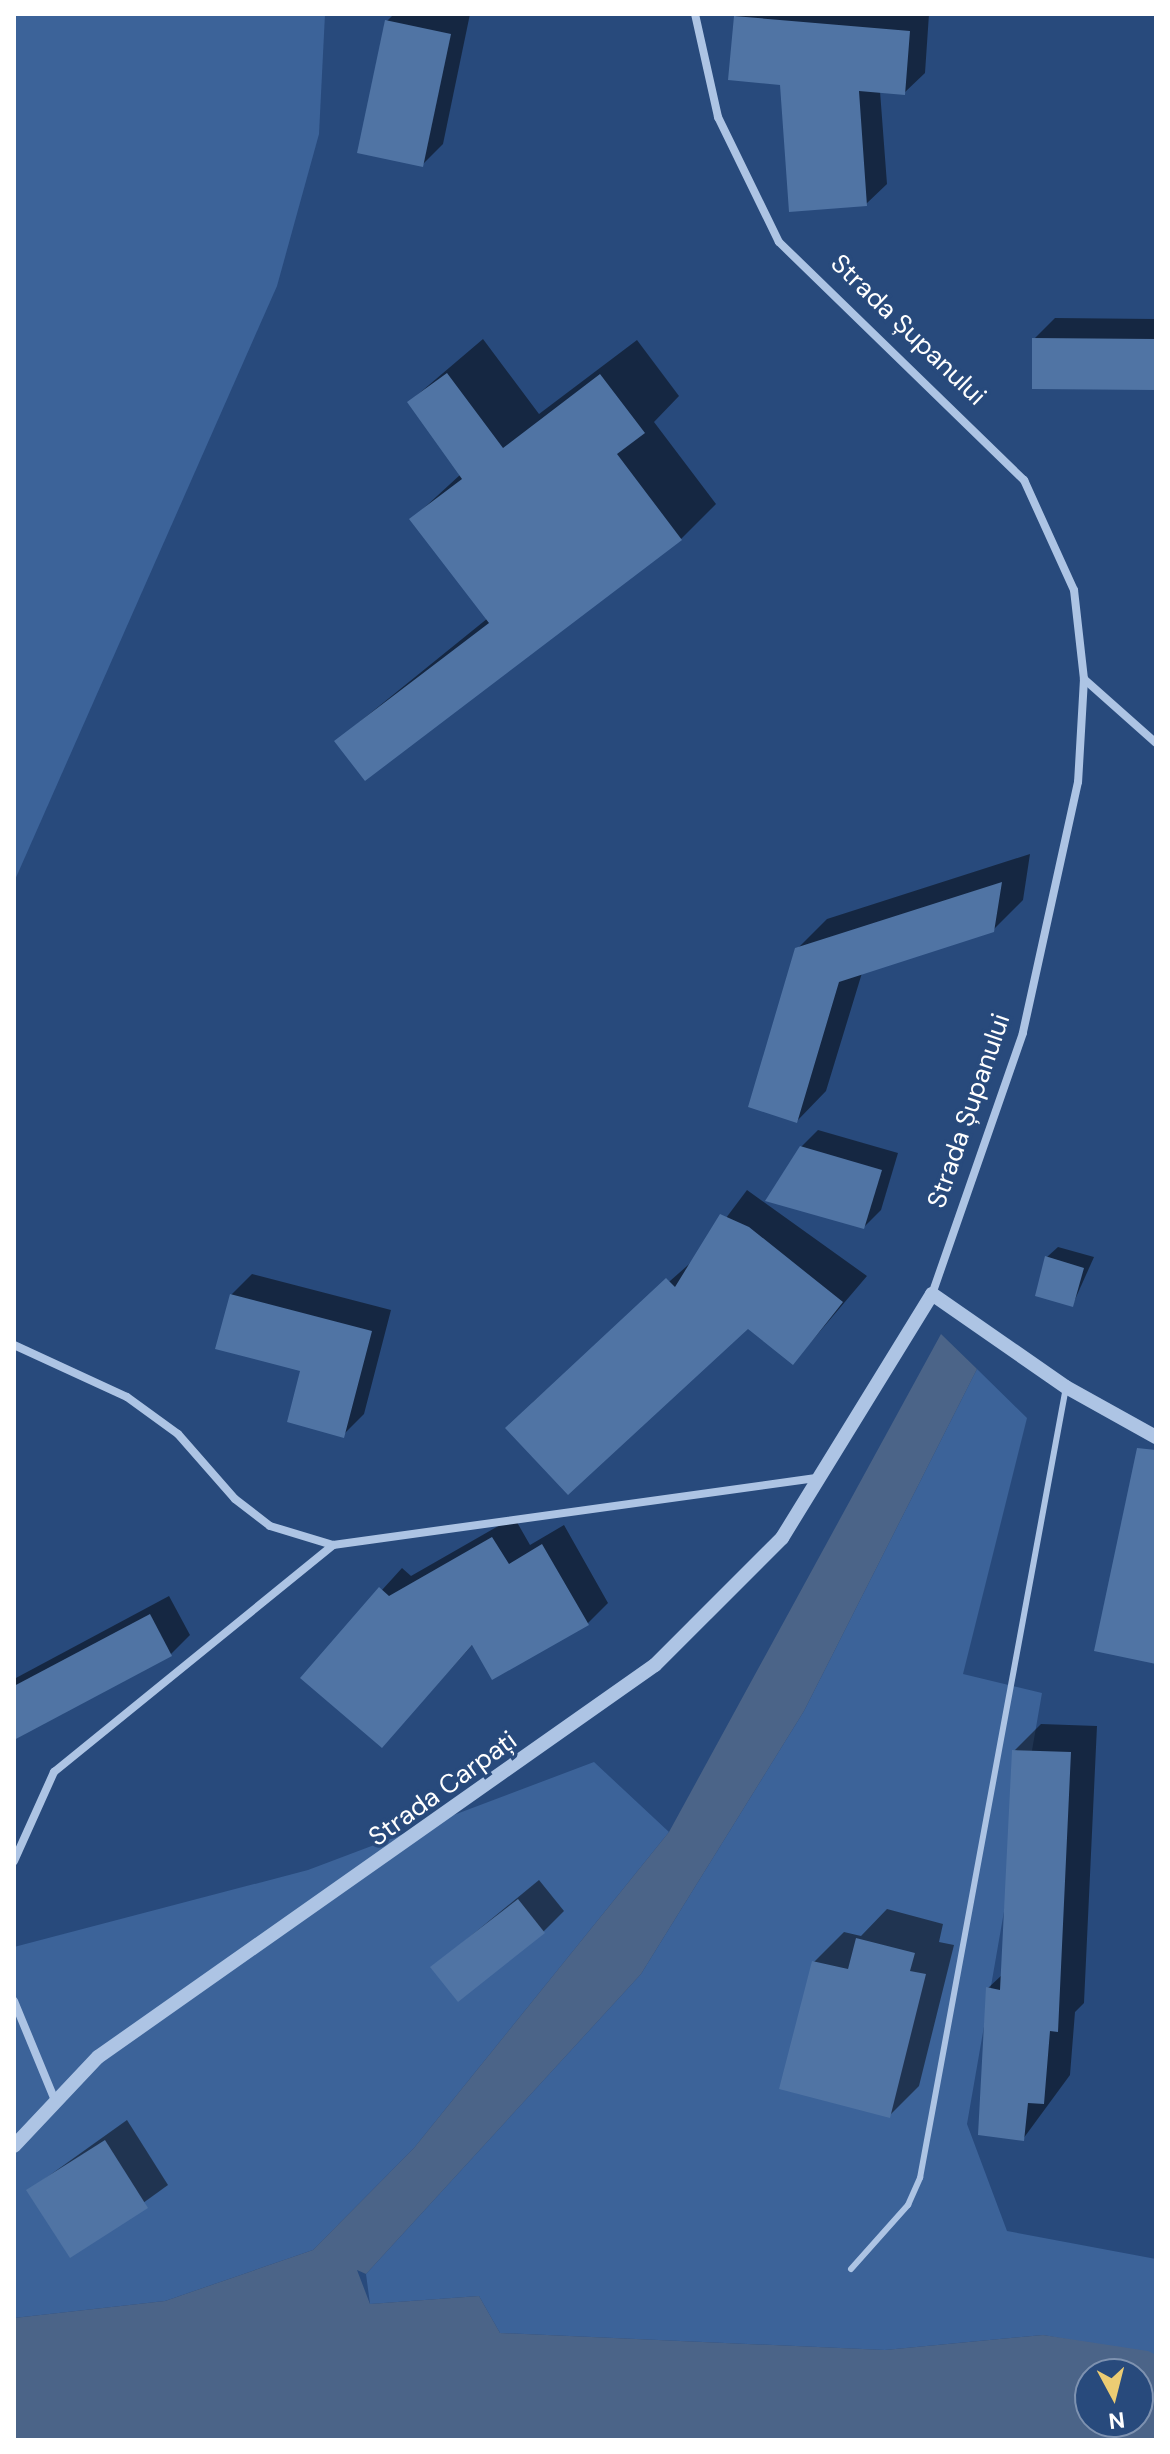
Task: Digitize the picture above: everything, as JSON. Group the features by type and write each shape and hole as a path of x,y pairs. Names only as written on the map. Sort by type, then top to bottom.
{"street":[{"name":"Strada Șupanului","path":"695,14 718,117 779,242 1024,480 1074,590 1084,679 1078,782 1023,1033 932,1294"},
{"path":"1084,679 1156,743"},
{"path":"932,1294 1066,1387 1156,1437"},
{"name":"Strada Carpați","path":"14,2146 54,2098 98,2057 655,1665 782,1538 932,1294"},
{"path":"14,1345 127,1397 178,1434 235,1499 270,1526 333,1545 821,1477"},
{"path":"14,1861 54,1772 333,1545"},
{"path":"14,2001 54,2098"}],"lane":[{"path":"851,2269 908,2205 920,2178 1066,1387"}],"shaded area":[{"path":"14,14 325,14 319,134 277,286 14,882"},
{"path":"941,1334 977,1369 804,1711 641,1974 366,2274 357,2270 370,2304 479,2296 500,2333 885,2350 1043,2335 1148,2351 1156,2355 1156,2440 14,2440 14,2318 165,2301 313,2250 414,2148 669,1832"},
{"path":"977,1369 1027,1418 963,1674 1042,1693 967,2124 1007,2231 1156,2259 1156,2355 1043,2335 885,2350 500,2333 479,2296 370,2304 366,2274 641,1974 804,1711"},
{"path":"594,1762 669,1832 414,2148 313,2250 165,2301 14,2318 14,1947 308,1870"}],"building":[{"path":"734,16 910,31 905,95 859,91 867,206 789,212 780,85 728,80"},
{"path":"385,20 451,34 423,167 357,153"},
{"path":"1032,338 1156,339 1156,390 1032,389"},
{"path":"447,373 503,448 600,374 645,433 617,454 682,540 365,781 334,741 489,623 409,519 462,479 407,402"},
{"path":"1002,882 994,932 839,982 797,1123 748,1107 795,948"},
{"path":"800,1146 882,1170 864,1229 765,1201"},
{"path":"720,1214 749,1227 843,1302 793,1365 748,1329 568,1495 505,1428 666,1278 675,1287"},
{"path":"1045,1256 1084,1268 1073,1307 1035,1296"},
{"path":"230,1294 372,1331 344,1438 287,1422 300,1371 215,1349"},
{"path":"1137,1448 1156,1450 1156,1664 1094,1651"},
{"path":"492,1537 509,1564 542,1544 589,1625 492,1680 472,1645 382,1748 300,1678 379,1587 389,1596"},
{"path":"150,1614 172,1656 14,1740 14,1686"},
{"path":"1012,1750 1071,1752 1058,2032 1050,2031 1044,2104 1028,2103 1024,2141 978,2135 986,1987 1000,1990"},
{"path":"518,1899 545,1933 458,2002 430,1967"},
{"path":"856,1938 915,1953 910,1971 926,1974 890,2118 779,2089 812,1961 848,1969"},
{"path":"105,2140 148,2208 70,2258 26,2190"}]}
